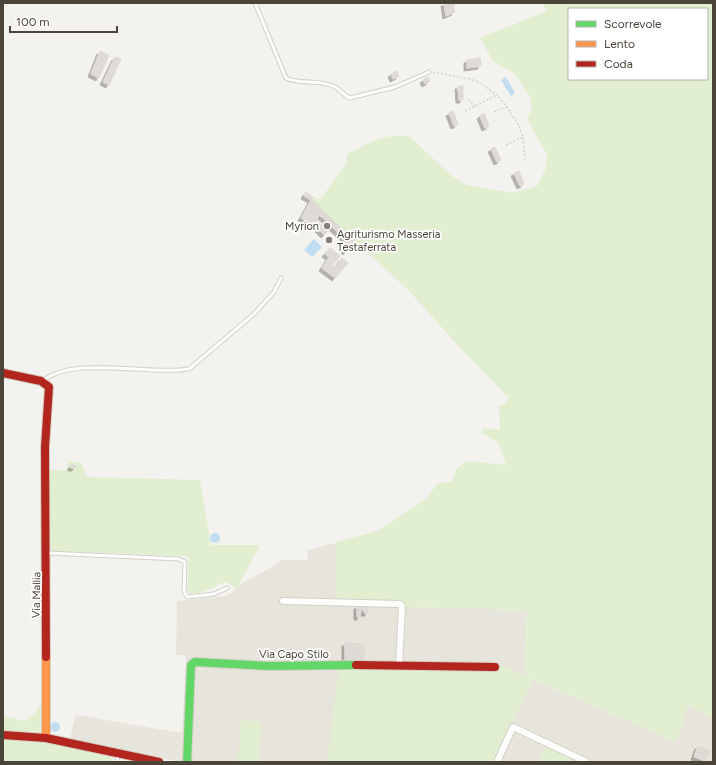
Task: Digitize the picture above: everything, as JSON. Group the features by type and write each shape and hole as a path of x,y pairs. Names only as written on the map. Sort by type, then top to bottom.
{"street":[{"path":"3,373 10,376 43,381"},
{"name":"Via Mallia","path":"43,381 49,387 45,447 47,553 46,738"},
{"path":"283,601 400,604 402,607 399,666"},
{"name":"Via Capo Stilo","path":"187,762 191,665 195,662 268,666 495,667"},
{"path":"497,762 513,727 587,762"},
{"path":"3,735 46,738 159,762"}],"lane":[{"path":"255,3 286,78 289,80 310,81 335,87 344,96 350,98 360,97 395,87 429,72"},
{"path":"43,381 56,373 80,368 188,369 254,314 274,292 281,278"},
{"path":"47,553 178,559 185,562 184,591 187,597 214,594 227,588"},
{"path":"117,753 118,762"}],"path":[{"path":"429,72 470,78 479,82 497,95 515,118 523,136 525,161"},
{"path":"465,111 497,95"},
{"path":"468,99 475,106"},
{"path":"494,112 507,107"},
{"path":"506,145 523,136"}],"shaded area":[{"path":"352,539 406,607 527,610 525,676 676,742 710,630 713,632 713,762 180,762 70,739 76,715 182,733 186,655 176,655 177,601 226,596 234,591 237,586 282,560 307,560 308,550"}],"green space":[{"path":"543,3 713,3 713,719 688,704 676,742 533,679 494,762 327,762 339,668 495,670 501,665 525,676 527,610 406,607 401,600 336,599 336,542 378,531 427,498 437,484 452,481 457,468 468,461 506,465 498,442 481,433 483,428 500,430 499,406 505,404 510,396 506,395 464,352 409,291 311,200 313,197 320,200 346,164 347,154 369,143 385,137 393,136 410,137 452,176 466,185 513,193 537,186 546,168 547,155 527,118 532,109 530,97 515,74 493,61 480,38 547,11"},
{"path":"68,461 81,463 87,477 200,480 211,545 260,545 237,588 226,582 219,584 214,588 192,595 187,590 189,559 186,556 51,551 49,470 68,470"},
{"path":"42,701 41,729 37,734 3,731 3,716 26,721 36,712"},
{"path":"241,720 261,722 259,762 238,762"},
{"path":"3,738 45,741 110,755 114,762 3,762"},
{"path":"547,746 581,762 539,762"}],"water":[{"path":"506,77 515,93 511,96 501,80"},
{"path":"314,239 322,247 312,257 304,250"},
{"path":"213,533 217,533 219,534 219,542 213,543 210,540 210,536"},
{"path":"53,722 57,722 59,723 59,731 53,732 50,729 50,725"}],"building":[{"path":"444,3 454,3 455,5 453,6 455,12 446,16"},
{"path":"100,51 109,55 99,78 91,74"},
{"path":"115,57 121,59 109,85 103,82"},
{"path":"480,58 481,66 467,68 467,60"},
{"path":"397,71 399,76 393,79 391,74"},
{"path":"428,77 430,81 425,84 423,80"},
{"path":"458,86 463,86 463,100 459,100"},
{"path":"453,111 458,124 454,126 449,113"},
{"path":"484,113 489,126 485,128 480,116"},
{"path":"495,147 501,160 497,162 491,149"},
{"path":"519,171 524,184 520,186 514,173"},
{"path":"306,192 313,197 311,200 304,196"},
{"path":"311,200 319,205 318,206 355,241 346,252 341,247 347,241 332,227 324,235 318,229 326,220 319,215 316,221 319,223 317,227 301,218"},
{"path":"330,248 340,256 332,266 335,268 342,258 348,263 335,278 322,268 329,257 325,254"},
{"path":"71,465 76,465 75,468 71,468"},
{"path":"357,606 368,606 368,613 364,613 364,610 361,610 360,617 357,617"},
{"path":"345,643 364,644 364,662 345,661"},
{"path":"698,746 710,751 708,756 696,751"},
{"path":"696,751 702,753 700,759 694,757"},
{"path":"702,753 708,756 705,761 700,759"}],"traffic: fast":[{"path":"187,762 191,665 195,662 268,666 356,665"}],"traffic: slow":[{"path":"46,657 46,738"}],"traffic: jam":[{"path":"3,373 41,381 49,387 45,447 46,657"},
{"path":"356,665 495,667"},
{"path":"3,735 46,738 159,762"}],"place":[{"name":"Myrion","path":"327,226"},
{"name":"Agriturismo Masseria Testaferrata","path":"329,240"}]}
